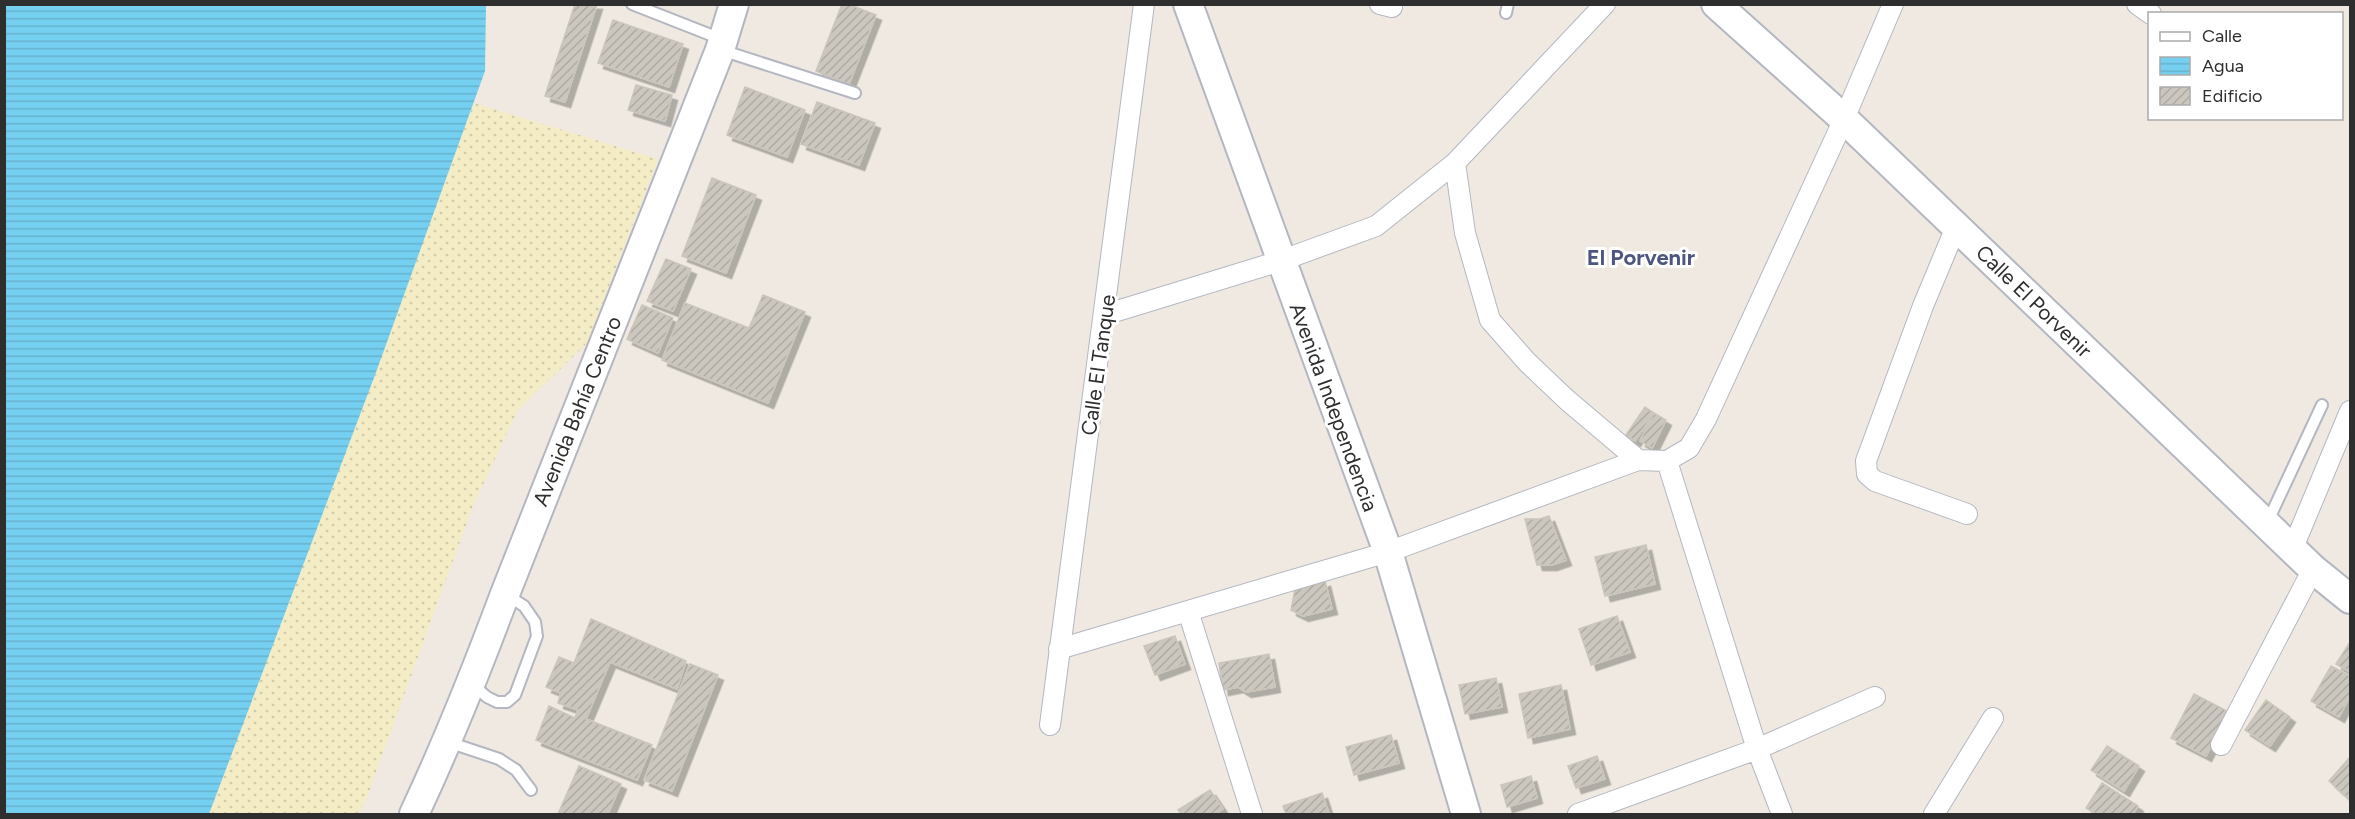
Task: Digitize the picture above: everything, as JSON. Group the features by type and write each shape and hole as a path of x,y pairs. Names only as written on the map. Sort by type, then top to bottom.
{"main road":[{"name":"Avenida Bahía Centro","path":"414,814 448,742 472,683 722,45 734,4"},
{"name":"Avenida Independencia","path":"1188,4 1388,552 1466,814"},
{"name":"Calle El Porvenir","path":"1716,4 1844,119 2292,550 2350,598"}],"street":[{"name":"Calle El Tanque","path":"1050,724 1144,4"},
{"path":"1104,315 1280,261 1376,226 1455,163 1605,4"},
{"path":"1059,649 1388,552 1638,460 1667,461 1689,448 1706,419 1844,119 1893,4"},
{"path":"1455,163 1465,233 1490,320 1527,362 1567,400 1638,460"},
{"path":"1956,227 1923,306 1866,461 1867,474 1875,481 1967,514"},
{"path":"2292,550 2350,411"},
{"path":"1667,461 1757,749 1780,812"},
{"path":"2221,745 2313,569"},
{"path":"1188,610 1252,814"},
{"path":"1578,814 1757,749 1875,697"},
{"path":"1934,814 1993,718"}],"lane":[{"path":"632,4 722,45 855,93"},
{"path":"2266,525 2322,405"},
{"path":"472,683 487,697 497,702 507,702 515,695 537,636 535,622 524,606 505,594"},
{"path":"448,742 499,759 516,770 531,790"}],"sand":[{"path":"474,103 658,159 587,343 518,410 473,506 366,800 358,814 189,814"}],"water":[{"path":"5,4 486,5 485,71 375,375 209,814 5,814"}],"building":[{"path":"575,4 597,4 565,102 545,96"},
{"path":"842,4 848,4 876,15 849,84 816,71"},
{"path":"613,20 683,44 669,87 598,63"},
{"path":"636,85 672,95 665,121 628,110"},
{"path":"745,87 805,110 787,157 727,135"},
{"path":"817,102 875,123 859,165 801,144"},
{"path":"712,178 756,195 726,273 682,256"},
{"path":"666,259 691,269 673,311 647,301"},
{"path":"763,295 805,312 768,403 662,360 685,303 749,328"},
{"path":"642,305 673,318 658,353 627,339"},
{"path":"1645,407 1654,413 1635,441 1626,435"},
{"path":"1654,413 1666,420 1652,448 1640,441"},
{"path":"1549,516 1566,560 1552,565 1537,565 1525,519 1540,519"},
{"path":"1646,545 1655,584 1605,596 1595,557"},
{"path":"1325,581 1332,609 1303,616 1291,610 1295,589"},
{"path":"1617,616 1630,652 1591,665 1579,629"},
{"path":"591,619 686,661 677,689 610,662 586,719 652,745 637,780 536,740 549,706 575,718 578,710 558,703 561,693 546,687 559,657 574,663"},
{"path":"1175,636 1185,664 1155,675 1144,646"},
{"path":"2350,642 2350,672 2336,664"},
{"path":"1269,654 1275,687 1246,692 1238,687 1223,690 1219,663"},
{"path":"690,664 718,675 672,791 644,780"},
{"path":"2331,666 2350,676 2350,696 2339,717 2311,701"},
{"path":"1496,678 1502,707 1465,714 1459,685"},
{"path":"1561,685 1570,729 1528,738 1519,694"},
{"path":"2194,694 2229,712 2206,756 2171,738"},
{"path":"2266,700 2290,717 2270,746 2245,730"},
{"path":"1391,735 1399,763 1354,775 1346,747"},
{"path":"2107,746 2139,766 2124,791 2091,770"},
{"path":"1597,756 1605,779 1576,788 1568,766"},
{"path":"2350,757 2350,800 2329,781"},
{"path":"579,766 621,784 608,814 558,814"},
{"path":"1531,776 1537,798 1507,807 1501,785"},
{"path":"2102,783 2138,806 2133,814 2096,814 2086,808"},
{"path":"1210,790 1223,809 1215,814 1181,814 1178,810"},
{"path":"1322,793 1329,814 1286,814 1283,806"}],"district":[{"name":"El Porvenir","path":"1641,257"}]}
